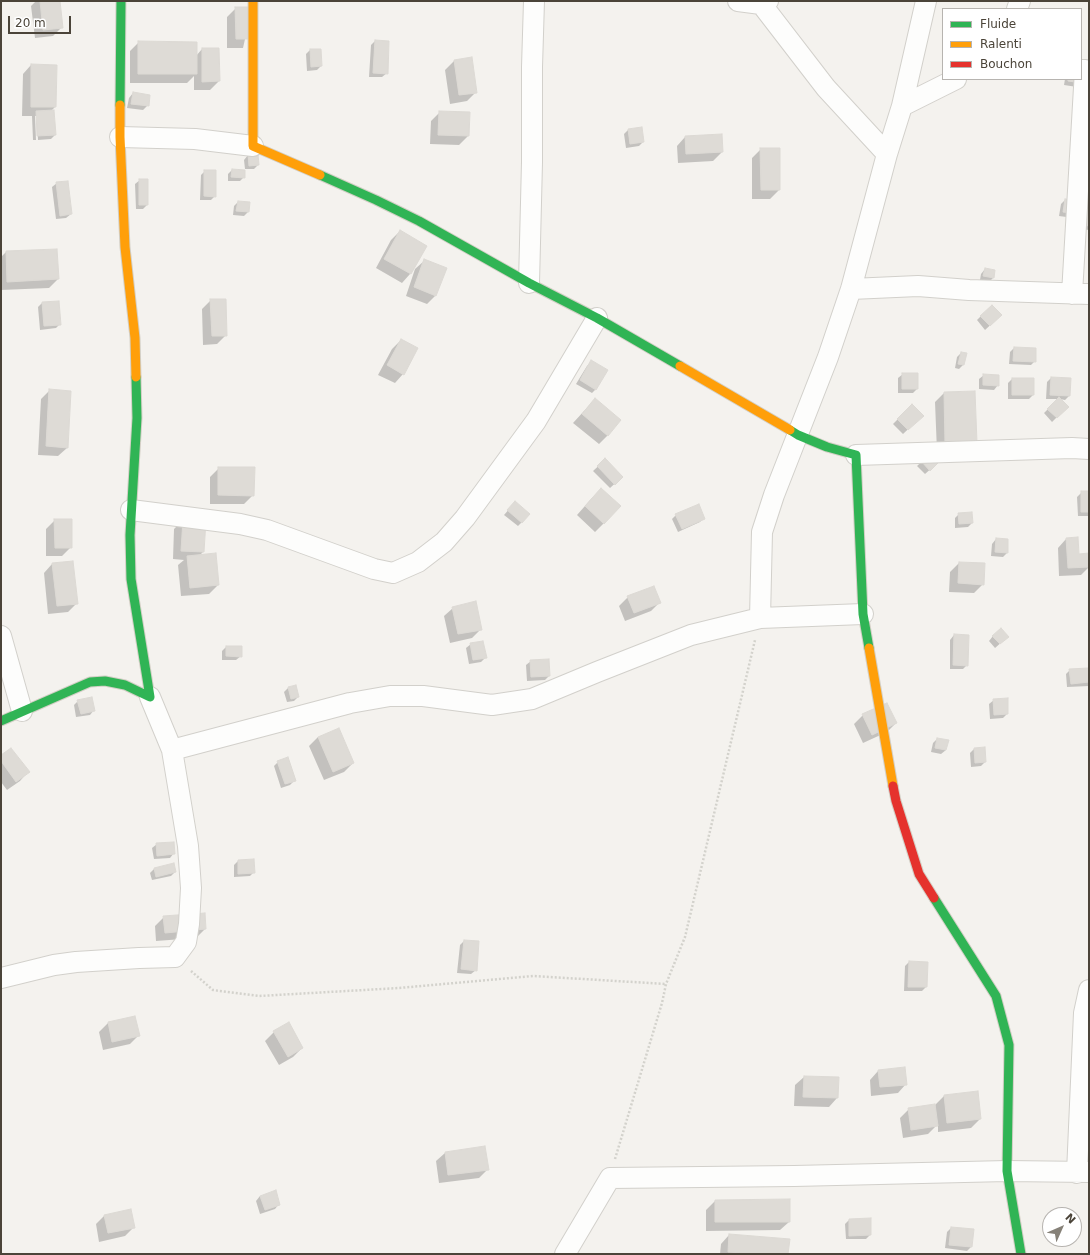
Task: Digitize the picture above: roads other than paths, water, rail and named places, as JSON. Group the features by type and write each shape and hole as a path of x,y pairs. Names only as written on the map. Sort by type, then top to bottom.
{"street":[{"path":"1,978 76,962 175,957 186,942 189,924 191,888 188,846 172,750 150,697 131,579 130,535 137,418 135,338 126,247 120,137 121,1"},
{"path":"253,1 253,146"},
{"path":"529,283 534,1"},
{"path":"738,1 763,2 826,88 887,154"},
{"path":"760,618 762,532 774,495 828,357 851,289 887,154 902,106 926,1"},
{"path":"851,289 918,286 1080,294 1085,70 1082,70"},
{"path":"902,106 954,80"},
{"path":"120,137 195,139 253,146 376,200 419,221 529,283 597,318 798,435 827,447 856,455 1072,448 1089,449"},
{"path":"131,510 240,524 268,530 374,569 393,573 418,562 444,542 465,518 536,421 597,318"},
{"path":"856,455 863,614 896,801 919,874 996,996 1009,1045 1007,1171 1021,1254"},
{"path":"172,750 350,703 390,696 423,696 492,705 532,699 691,635 760,618 863,614"},
{"path":"1,636 22,711"},
{"path":"1,721 90,682 105,681 125,685 150,697"},
{"path":"565,1254 610,1178 794,1176 1007,1171 1083,1173 1084,1013 1089,990"}]}
